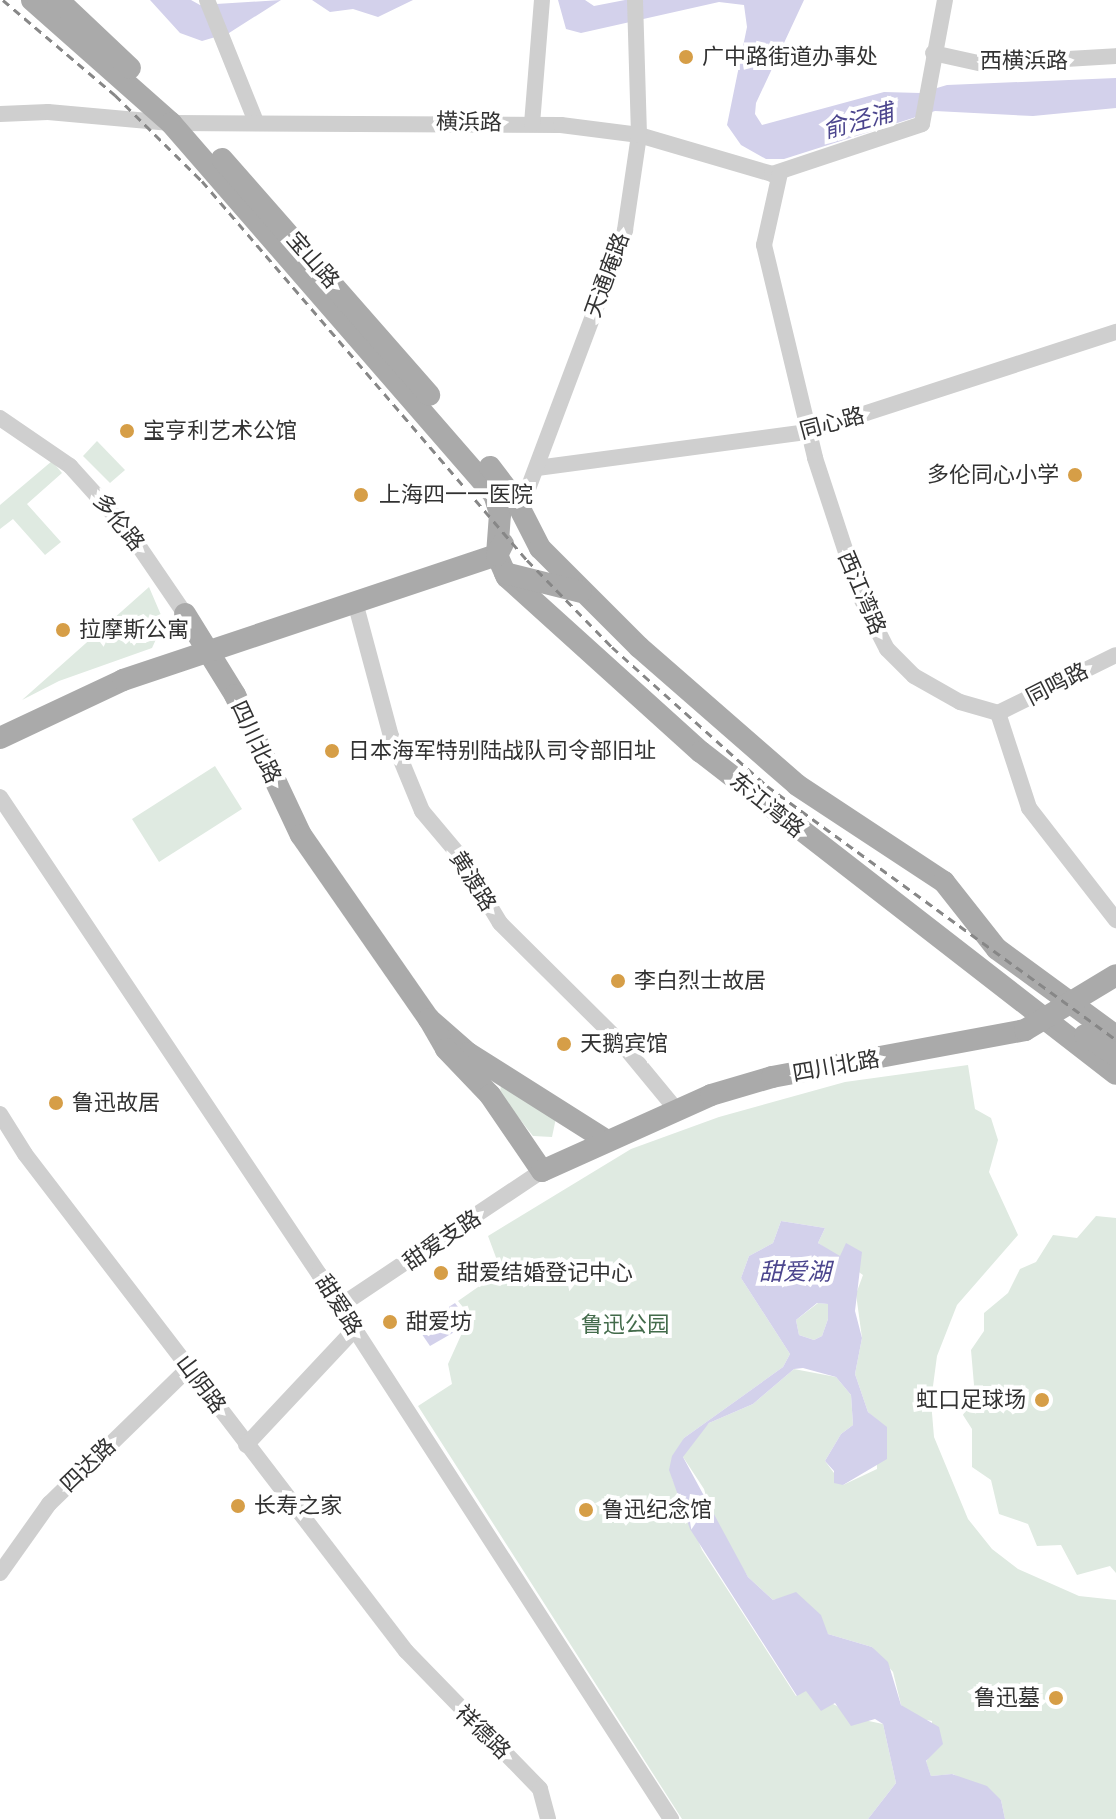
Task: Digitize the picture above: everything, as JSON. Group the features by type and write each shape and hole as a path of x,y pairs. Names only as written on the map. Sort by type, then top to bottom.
{"main road":[{"name":"宝山路","path":"32,0 180,123 488,488 520,510"},
{"name":"宝山路","path":"58,0 180,123 490,467 520,510"},
{"name":"宝山路","path":"488,488 500,514 500,564"},
{"path":"0,738 79,698 209,652 355,602 500,564 520,510"},
{"name":"东江湾路","path":"520,510 534,542 581,592 797,785 944,882 992,944 1067,1003"},
{"name":"东江湾路","path":"500,564 581,592"},
{"name":"东江湾路","path":"500,564 701,752 1042,1022 1116,1074"},
{"name":"多伦路","path":"185,614 209,652"},
{"name":"四川北路","path":"209,652 301,835 429,1019 446,1049 490,1095 542,1171 675,1108 772,1077 995,1039 1042,1022 1067,1003 1116,975"},
{"path":"1067,1003 1116,1036"},
{"name":"四川北路","path":"429,1019 503,1073 604,1139"},
{"name":"东江湾路","path":"1042,1022 1080,1032 1116,1055"},
{"path":"490,1095 486,1076 503,1073"}],"street":[{"path":"207,0 256,122"},
{"path":"532,124 542,0"},
{"name":"天通庵路","path":"520,510 625,230 639,135 635,0"},
{"path":"933,53 945,0"},
{"name":"横浜路","path":"0,114 48,112 180,123 532,124 639,135 706,151 751,171 780,173 922,122 933,53"},
{"name":"西横浜路","path":"933,53 983,64 1116,56"},
{"name":"西江湾路","path":"780,173 764,245 808,432 851,572 887,649 914,676 944,695 998,713"},
{"name":"同心路","path":"537,468 808,432 1116,332"},
{"name":"多伦路","path":"0,418 70,466 127,529 185,614"},
{"name":"黄渡路","path":"355,602 391,736 422,811 465,863 500,923 623,1045 675,1108"},
{"name":"同鸣路","path":"998,713 1116,655"},
{"path":"998,713 1029,808 1116,920"},
{"name":"甜爱路","path":"0,797 340,1306 671,1819"},
{"name":"山阴路","path":"0,1114 246,1445 406,1651"},
{"name":"甜爱支路","path":"340,1306 542,1171"},
{"path":"246,1445 354,1330"},
{"name":"四达路","path":"0,1573 6,1549 189,1368"},
{"name":"祥德路","path":"406,1651 530,1776 540,1789 548,1819"}],"green space":[{"path":"97,441 125,470 110,483 83,456"},
{"path":"52,461 62,473 27,504 61,542 45,555 13,519 0,529 0,505"},
{"path":"149,587 164,622 152,648 59,681 22,700"},
{"path":"215,766 242,809 159,862 132,819"},
{"name":"鲁迅公园","path":"968,1065 975,1109 991,1118 998,1140 989,1172 1018,1235 957,1305 937,1356 931,1401 934,1437 968,1519 992,1549 1018,1569 1079,1596 1116,1600 1116,1819 1005,1819 1001,1800 953,1774 931,1776 926,1762 932,1751 932,1721 916,1718 901,1705 893,1672 872,1647 828,1634 786,1597 773,1600 748,1577 713,1520 704,1489 683,1457 685,1449 709,1423 753,1404 794,1369 836,1377 851,1395 853,1425 841,1434 825,1461 843,1485 877,1469 876,1419 868,1412 855,1374 862,1338 856,1294 863,1275 818,1243 825,1228 781,1221 773,1243 749,1256 741,1278 790,1354 783,1367 684,1438 672,1478 702,1550 796,1696 806,1690 864,1720 883,1724 896,1783 868,1819 682,1819 418,1406 452,1384 448,1364 462,1333 474,1321 458,1301 501,1271 488,1236 631,1149 719,1117 845,1082"},
{"path":"501,1084 556,1118 552,1137 533,1136 500,1094"},
{"name":"虹口足球场","path":"1096,1216 1116,1218 1116,1573 1110,1566 1077,1575 1061,1545 1037,1546 1028,1524 999,1514 991,1480 972,1467 972,1429 963,1415 974,1385 971,1350 984,1331 984,1313 1008,1293 1020,1269 1036,1262 1053,1235 1077,1238"},
{"path":"818,1303 828,1304 828,1319 822,1336 814,1340 799,1335 796,1320"}],"water":[{"path":"150,0 191,0 200,5 281,0 229,33 202,41 180,33"},
{"path":"312,0 413,0 378,17 353,9 330,12"},
{"name":"俞泾浦","path":"558,0 585,0 594,6 625,0 804,0 756,103 755,114 762,125 884,92 920,93 947,85 1116,78 1116,108 1033,116 935,111 784,159 766,159 741,145 727,125 747,27 744,5 719,2 581,33 566,29"},
{"name":"甜爱湖","path":"781,1221 825,1228 818,1243 840,1256 846,1243 862,1252 855,1311 862,1338 855,1374 868,1412 887,1427 887,1459 843,1485 834,1483 834,1471 825,1461 841,1434 853,1425 851,1395 836,1377 803,1368 794,1369 753,1404 709,1423 683,1457 748,1577 773,1600 796,1592 821,1615 828,1634 872,1647 888,1662 901,1705 939,1727 943,1744 926,1761 931,1776 952,1774 987,1786 1001,1800 1005,1819 868,1819 896,1783 883,1724 875,1719 851,1726 835,1703 821,1711 806,1691 797,1696 690,1529 669,1470 672,1456 684,1438 783,1367 790,1354 741,1278 749,1256 773,1243","holes":["817,1303 828,1304 828,1319 822,1336 814,1340 799,1335 796,1320"]},
{"path":"455,1303 470,1323 430,1346 417,1327"}],"railway":[{"path":"3,0 115,95 202,181 527,560 612,647 767,786 1116,1040"}],"place":[{"name":"广中路街道办事处","path":"686,57"},
{"name":"宝亨利艺术公馆","path":"127,431"},
{"name":"多伦同心小学","path":"1075,475"},
{"name":"上海四一一医院","path":"361,495"},
{"name":"拉摩斯公寓","path":"63,630"},
{"name":"日本海军特别陆战队司令部旧址","path":"332,751"},
{"name":"李白烈士故居","path":"618,981"},
{"name":"天鹅宾馆","path":"564,1044"},
{"name":"鲁迅故居","path":"56,1103"},
{"name":"甜爱结婚登记中心","path":"441,1273"},
{"name":"甜爱坊","path":"390,1322"},
{"name":"虹口足球场","path":"1042,1400"},
{"name":"长寿之家","path":"238,1506"},
{"name":"鲁迅纪念馆","path":"586,1510"},
{"name":"鲁迅墓","path":"1056,1698"}]}
